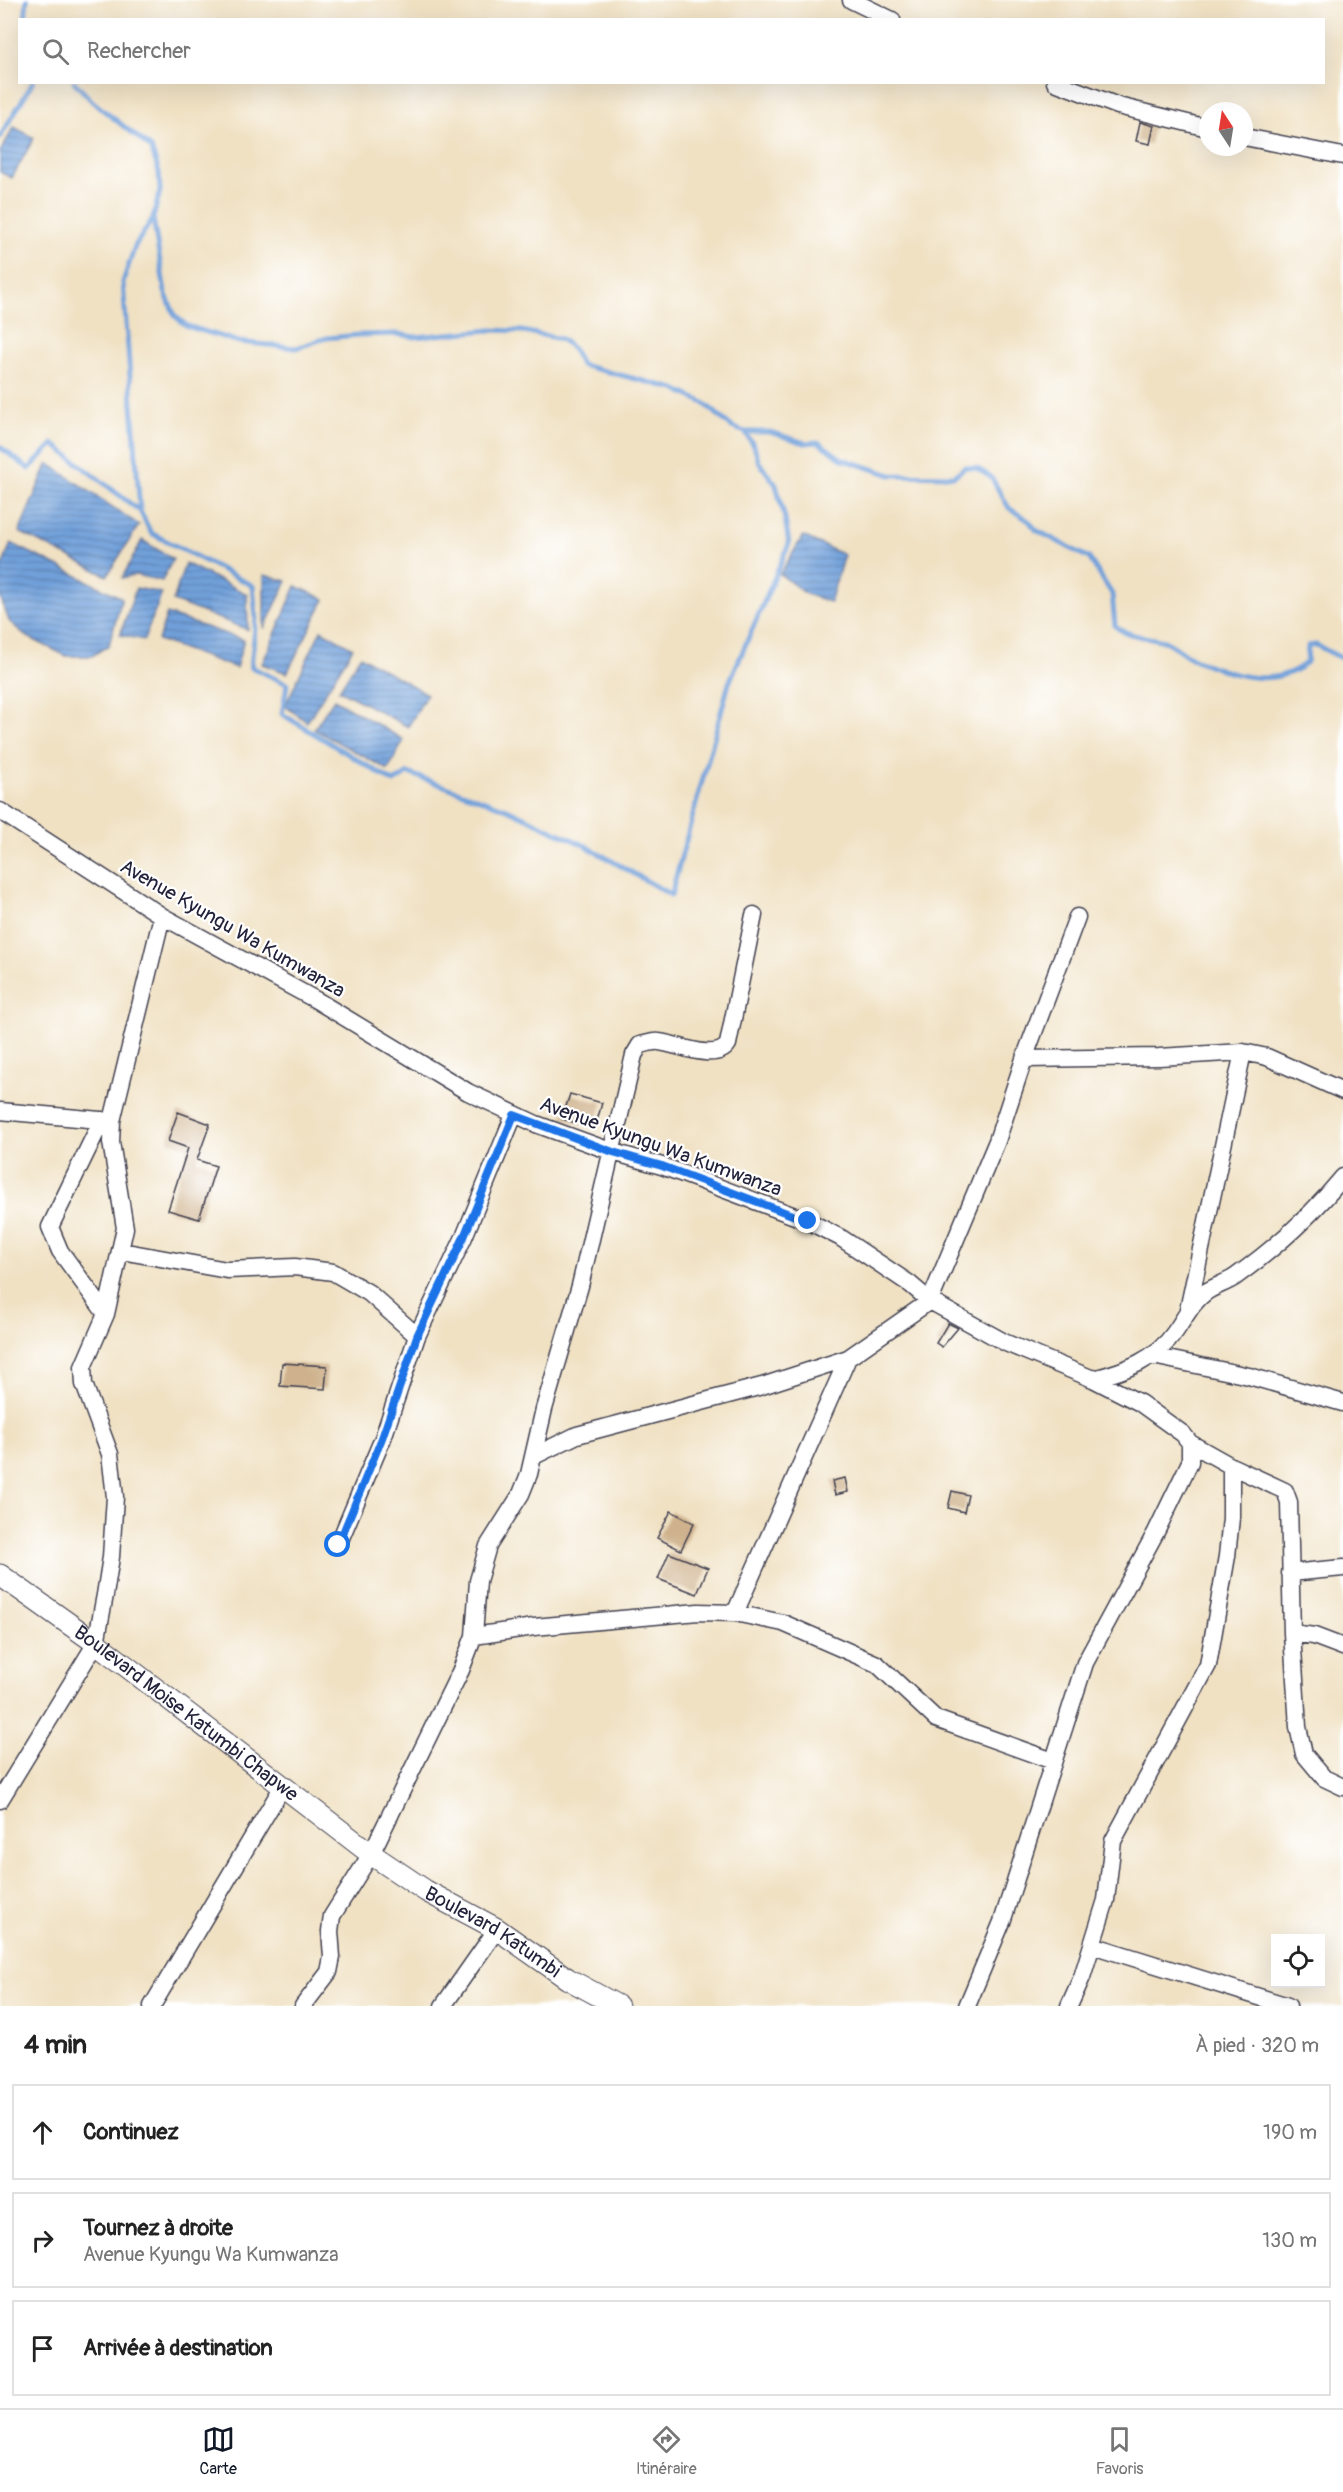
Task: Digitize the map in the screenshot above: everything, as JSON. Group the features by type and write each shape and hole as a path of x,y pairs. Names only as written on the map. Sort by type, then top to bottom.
{"street":[{"path":"851,0 888,18"},
{"path":"1060,84 1118,106 1199,126"},
{"path":"1253,139 1343,156"},
{"name":"Avenue Kyungu Wa Kumwanza","path":"0,811 162,916 316,1000 468,1092 514,1115 613,1152 662,1166 808,1221 841,1238 910,1284 930,1301 1006,1343 1094,1379 1140,1403 1183,1434 1190,1443 1231,1466 1285,1491 1289,1502 1290,1573"},
{"path":"303,2006 329,1972 332,1957 330,1931 332,1916 371,1854 461,1670 474,1636 478,1581 488,1546 521,1494 534,1456 613,1152 634,1055 640,1045 656,1041 720,1052 728,1044 754,915"},
{"path":"106,1314 60,1251 50,1227 107,1120 162,916"},
{"path":"534,1456 577,1435 762,1386 848,1358 930,1301 997,1141 1024,1059 1077,917"},
{"path":"1024,1059 1159,1057 1243,1052 1267,1057 1343,1091"},
{"path":"1188,1310 1243,1052"},
{"path":"0,1111 107,1120"},
{"path":"338,1545 382,1438 417,1336 464,1237 514,1115"},
{"path":"0,1800 96,1643 111,1557 115,1497 110,1454 84,1384 83,1367 106,1314 125,1228 124,1210 107,1120"},
{"path":"1094,1379 1116,1373 1153,1356 1174,1333 1188,1310 1205,1293 1233,1278 1278,1244 1343,1177"},
{"path":"121,1251 227,1270 295,1267 333,1272 369,1293 417,1336"},
{"path":"1153,1356 1249,1376 1343,1403"},
{"path":"735,1613 848,1358"},
{"path":"540,1427 577,1435"},
{"path":"968,2006 1002,1922 1085,1663 1156,1532 1190,1462 1190,1443"},
{"path":"1069,2006 1092,1945 1106,1899 1113,1841 1208,1665 1227,1556 1231,1518 1231,1466"},
{"path":"1343,1568 1290,1573 1298,1727 1305,1754 1324,1778 1343,1787"},
{"name":"Boulevard Moise Katumbi Chapwe","path":"0,1575 96,1643 371,1854"},
{"path":"474,1636 698,1612 735,1613 783,1623 876,1664 936,1719 1053,1761"},
{"path":"1292,1633 1314,1636 1343,1647"},
{"path":"152,2006 283,1786"},
{"name":"Boulevard Katumbi","path":"371,1854 426,1890 497,1929 568,1979 618,2006"},
{"path":"443,2006 497,1929"},
{"path":"1092,1945 1288,2006"}],"water":[{"path":"14,127 34,138 12,178 0,172 0,152"},
{"path":"48,463 139,525 107,576 19,532"},
{"path":"803,536 844,555 830,602 806,594 780,574"},
{"path":"142,540 173,559 162,581 136,575 122,578"},
{"path":"11,543 122,598 109,645 92,656 66,656 26,636 9,621 0,596 0,572"},
{"path":"185,563 247,594 248,630 173,601"},
{"path":"264,575 287,581 264,629"},
{"path":"296,586 325,599 287,673 262,664"},
{"path":"136,588 162,593 144,640 120,635"},
{"path":"167,614 244,640 236,668 158,640"},
{"path":"321,630 353,648 307,722 285,706"},
{"path":"360,656 427,694 408,727 339,690"},
{"path":"334,699 404,740 388,770 314,729"}],"building":[{"path":"1140,122 1154,126 1150,144 1136,141"},
{"path":"570,1094 602,1103 595,1128 562,1119"},
{"path":"178,1112 210,1124 197,1160 216,1166 199,1219 168,1210 188,1148 168,1141"},
{"path":"948,1323 958,1328 942,1347 936,1343"},
{"path":"282,1363 327,1366 325,1389 280,1386"},
{"path":"845,1478 848,1492 835,1495 832,1481"},
{"path":"952,1491 968,1495 964,1512 948,1508"},
{"path":"671,1511 694,1523 681,1550 657,1538"},
{"path":"669,1553 708,1568 697,1594 658,1579"}],"waterway":[{"path":"25,18 27,0"},
{"path":"0,137 32,84"},
{"path":"76,84 93,102 151,148 159,172 160,191 153,218 165,292 175,316 187,326 239,342 296,348 326,338 398,334 415,337 490,330 522,331 561,339 573,349 581,365 675,389 704,403 732,427 745,432 770,432 805,443 818,442 842,459 891,475 954,476 965,467 976,468 991,477 1009,508 1029,521 1036,530 1089,558 1112,594 1115,626 1127,633 1164,641 1210,666 1253,677 1281,676 1294,671 1307,662 1308,646 1316,645 1343,659"},
{"path":"140,511 123,282 135,246 153,218"},
{"path":"0,447 29,469 53,444 140,511 151,533 253,586 256,618 251,667 287,684 282,714 394,782 408,773 507,809 586,846 671,895 729,683 789,544 776,485 759,462 754,446 745,432"}],"route":[{"path":"338,1545 382,1438 417,1336 464,1237 514,1115 613,1152 712,1184 808,1221"}]}
